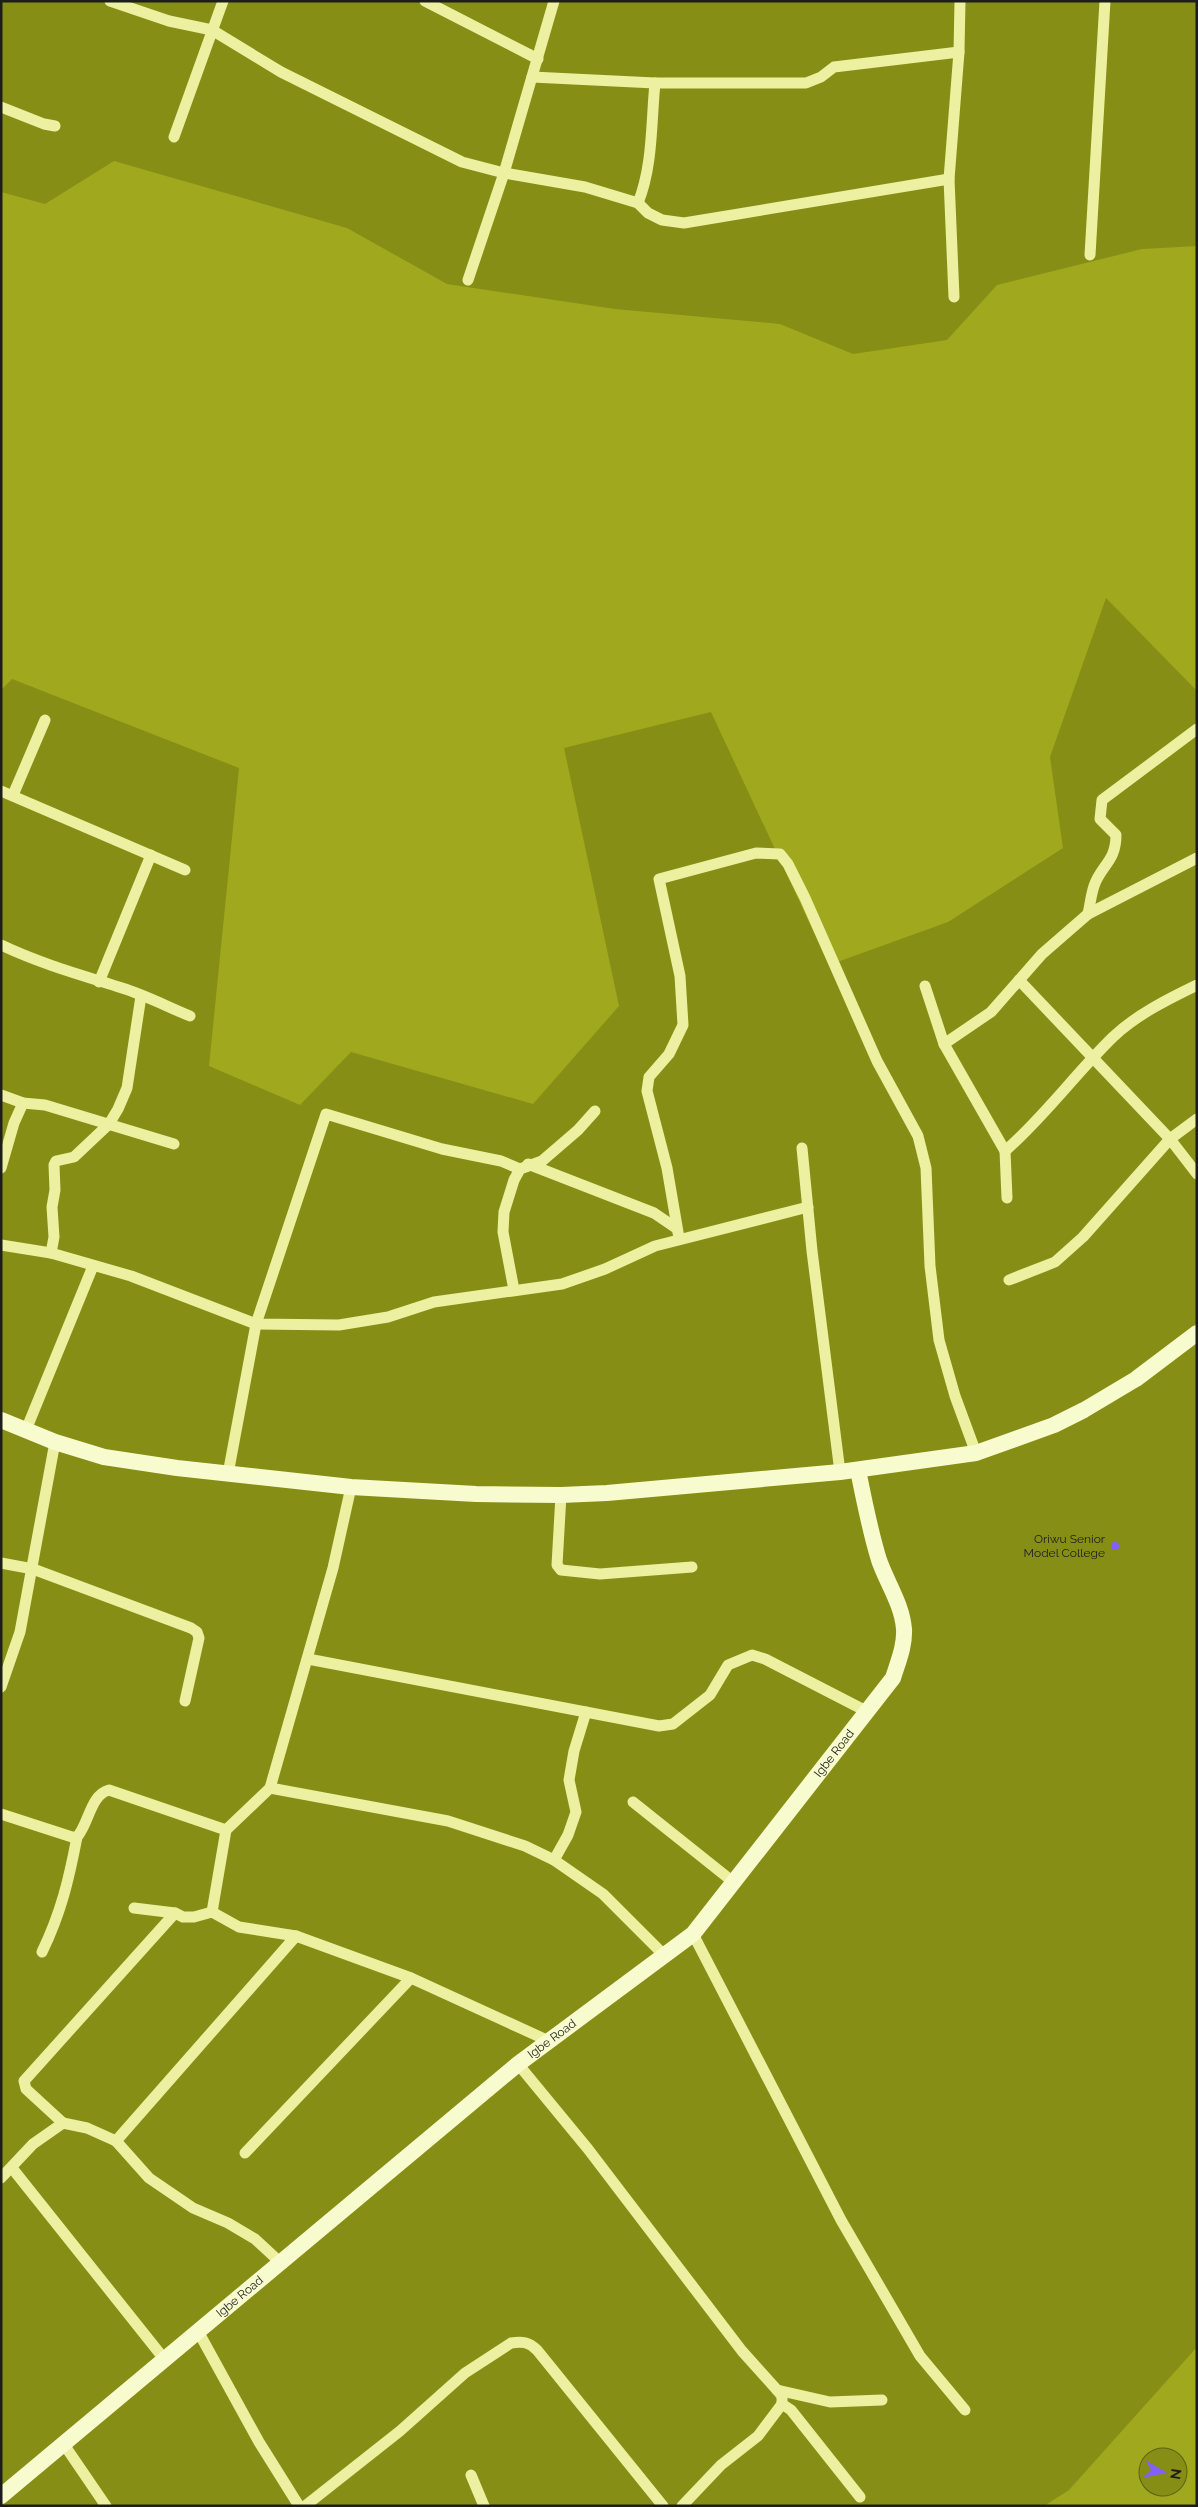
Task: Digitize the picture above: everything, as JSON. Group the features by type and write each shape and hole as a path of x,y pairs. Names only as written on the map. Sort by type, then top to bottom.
{"street":[{"path":"110,1 169,21 212,30 280,72 454,157 504,174 585,187 638,204 648,213 662,220 684,223 949,178"},
{"path":"174,137 223,1"},
{"path":"425,1 538,59"},
{"path":"468,280 504,174 554,1"},
{"path":"954,297 949,178 959,52 960,1"},
{"path":"1090,255 1105,1"},
{"path":"532,77 655,83 806,83 821,77 834,66 959,52"},
{"path":"638,204 648,169 655,83"},
{"path":"1,107 44,124 55,126"},
{"path":"13,795 45,720"},
{"path":"1088,914 1099,874 1111,859 1116,846 1116,835 1100,819 1102,800 1197,729"},
{"path":"1,790 186,870"},
{"path":"678,1233 667,1168 647,1091 649,1077 669,1054 683,1025 680,976 658,879 756,853 780,854 788,864 805,898 877,1061 918,1136 926,1168 930,1266 939,1340 955,1396 976,1453"},
{"path":"99,982 151,855"},
{"path":"944,1044 991,1012 1042,954 1088,914 1197,858"},
{"path":"1,945 28,958 141,996 190,1016"},
{"path":"1019,980 1170,1140 1197,1174"},
{"path":"1005,1151 1028,1130 1114,1036 1135,1020 1197,985"},
{"path":"925,986 944,1044 1005,1151 1007,1198"},
{"path":"51,1253 54,1237 52,1207 55,1190 54,1165 56,1161 74,1157 109,1124 128,1088 141,996"},
{"path":"1,1095 23,1103 45,1105 174,1144"},
{"path":"1,1168 14,1123 23,1103"},
{"path":"514,1290 503,1232 504,1212 514,1180 524,1167 542,1161 578,1130 595,1111"},
{"path":"228,1474 256,1324 326,1114 442,1149 524,1167 654,1213 678,1233"},
{"path":"1009,1280 1055,1262 1083,1237 1170,1140 1197,1119"},
{"path":"802,1148 840,1472"},
{"path":"1,1245 51,1253 131,1276 256,1324 338,1325 388,1317 434,1302 562,1284 605,1269 678,1233 808,1207"},
{"path":"26,1430 93,1266"},
{"path":"1,1420 56,1442 104,1457 228,1474 351,1487 561,1495 840,1472 976,1453 1054,1425 1084,1410 1136,1378 1197,1333"},
{"path":"1,1687 20,1632 56,1442"},
{"name":"Igbe Road","path":"1,2496 63,2442 282,2264 518,2064 550,2042 663,1954 692,1934 893,1678 902,1650 904,1631 902,1615 871,1534 858,1470"},
{"path":"212,1912 226,1830 270,1788 333,1568 351,1487"},
{"path":"561,1495 557,1565 561,1570 600,1574 692,1567"},
{"path":"1,1563 33,1569 191,1628 197,1632 199,1638 185,1701"},
{"path":"308,1658 652,1725 673,1724 710,1695 728,1665 752,1655 765,1658 866,1711"},
{"path":"554,1860 568,1835 576,1812 570,1780 574,1752 586,1712"},
{"path":"270,1788 448,1821 526,1846 554,1860 603,1894 663,1954"},
{"path":"42,1952 57,1922 67,1889 77,1837 97,1798 109,1790 226,1830"},
{"path":"633,1802 732,1881"},
{"path":"1,1814 77,1837"},
{"path":"134,1908 194,1917 212,1912 239,1927 296,1936 411,1978 550,2042"},
{"path":"175,1914 24,2080 26,2089 63,2123 87,2128 116,2142 149,2178 194,2208 228,2223 254,2240 282,2264"},
{"path":"692,1934 841,2220 920,2356 965,2410"},
{"path":"116,2142 296,1936"},
{"path":"245,2153 411,1978"},
{"path":"518,2064 588,2149 742,2351 782,2396 782,2404 758,2436 721,2465 682,2506"},
{"path":"1,2178 34,2144 63,2123"},
{"path":"12,2168 165,2360"},
{"path":"199,2333 259,2442 299,2506"},
{"path":"305,2506 400,2431 465,2373 511,2343 520,2341 528,2343 537,2350 663,2506"},
{"path":"778,2390 830,2402 882,2400"},
{"path":"782,2404 791,2410 860,2497"},
{"path":"63,2442 106,2506"},
{"path":"471,2475 484,2506"}],"shaded area":[{"path":"114,161 347,228 447,284 615,309 780,324 853,354 947,340 997,285 1142,249 1197,246 1197,691 1106,598 1050,757 1063,848 948,922 829,965 711,712 564,748 619,1006 533,1104 351,1052 300,1105 209,1066 239,768 12,679 1,690 1,192 45,204"},
{"path":"1197,2347 1197,2506 1044,2506 1069,2490"}],"place":[{"name":"Oriwu Senior Model College","path":"1115,1546"}]}
